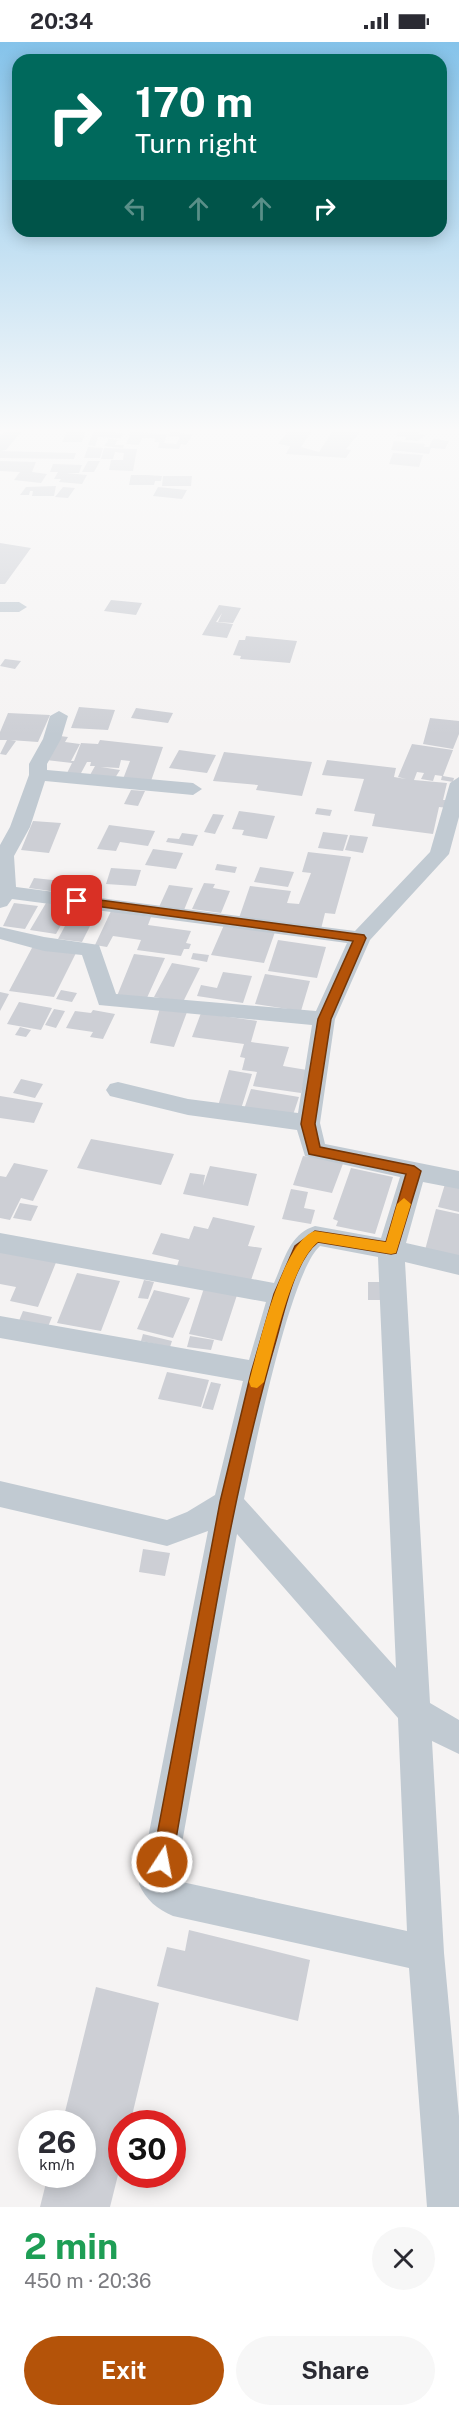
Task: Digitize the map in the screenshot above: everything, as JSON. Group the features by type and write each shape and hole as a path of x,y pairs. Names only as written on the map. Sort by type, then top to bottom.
{"street":[{"path":"0,607 18,607"},
{"path":"59,716 52,739 38,764 38,776 20,826 4,856 3,897 360,938"},
{"path":"38,776 193,789"},
{"path":"459,783 440,854 360,938 324,1019 308,1124 314,1150 459,1180"},
{"path":"0,933 44,944 91,950 107,1000 324,1019"},
{"path":"118,1090 188,1107 308,1124"},
{"path":"414,1171 391,1249 426,1953 447,2207"},
{"path":"426,1953 173,1898 157,1884 228,1502 259,1373 282,1294 303,1246 315,1236 459,1264"},
{"path":"0,1243 282,1294"},
{"path":"0,1328 259,1373"},
{"path":"0,1494 167,1533 198,1521 228,1502"},
{"path":"228,1502 414,1712 459,1738"}],"building":[{"path":"0,543 31,548 5,584 0,584"},
{"path":"111,600 142,603 136,615 104,611"},
{"path":"219,605 241,608 233,623 218,622 222,613 216,622 233,624 227,638 202,635"},
{"path":"246,636 297,641 290,663 240,659 241,656 233,655 239,640 245,640"},
{"path":"5,659 21,661 15,669 0,666"},
{"path":"79,707 115,710 108,730 71,728"},
{"path":"136,708 173,713 168,723 131,718"},
{"path":"8,713 50,715 38,742 10,740 16,741 6,755 0,754 7,740 0,740 0,732"},
{"path":"430,718 459,721 459,734 453,749 423,744"},
{"path":"60,736 68,737 65,742 80,744 71,761 74,761 81,743 98,744 100,740 163,747 151,781 123,779 130,761 121,760 119,768 101,767 120,770 115,778 90,775 95,766 90,766 91,762 87,762 80,775 67,773 72,763 46,760"},
{"path":"412,744 453,750 443,776 454,778 453,782 441,780 442,776 435,775 433,781 421,779 424,773 417,772 414,780 447,783 443,800 449,800 448,808 439,807 433,834 372,826 375,814 354,811 364,779 322,775 327,760 396,768 394,777 406,779 398,777"},
{"path":"179,750 216,755 207,773 169,768"},
{"path":"224,752 312,762 302,796 256,790 258,785 213,781"},
{"path":"131,790 145,791 138,806 124,804"},
{"path":"317,808 332,810 330,816 315,814"},
{"path":"239,811 275,816 267,839 242,835 244,830 232,829"},
{"path":"213,814 224,815 215,834 204,832"},
{"path":"33,821 61,823 49,853 21,850"},
{"path":"109,825 155,831 148,846 120,842 116,851 97,849"},
{"path":"323,832 348,835 343,851 318,848"},
{"path":"182,833 198,835 193,846 166,842 168,838 179,839"},
{"path":"350,835 368,837 363,853 345,850"},
{"path":"153,849 183,853 176,869 145,865"},
{"path":"308,852 351,857 335,914 325,913 321,929 239,918 250,886 291,891 287,903 299,904 311,873 302,872"},
{"path":"217,864 237,867 235,873 215,870"},
{"path":"260,867 294,872 288,887 254,882"},
{"path":"111,868 141,870 136,886 106,884"},
{"path":"34,878 62,881 57,892 29,888"},
{"path":"204,883 215,884 213,888 230,891 221,913 192,909"},
{"path":"169,885 193,888 184,910 159,907"},
{"path":"14,903 38,906 25,929 3,926"},
{"path":"46,903 71,907 56,934 30,930"},
{"path":"75,907 98,910 82,942 58,939"},
{"path":"111,911 151,917 148,925 191,931 186,943 191,944 189,949 184,949 181,956 137,950 141,940 113,936 107,947 95,945"},
{"path":"224,925 275,932 264,963 211,955"},
{"path":"278,940 326,947 317,978 268,971"},
{"path":"33,946 76,953 54,997 9,991"},
{"path":"193,953 209,955 207,962 191,959"},
{"path":"134,954 165,958 146,1000 117,996"},
{"path":"172,963 200,968 183,1002 154,997"},
{"path":"223,972 252,976 243,1003 197,996 201,985 217,988"},
{"path":"265,974 310,981 301,1011 255,1004"},
{"path":"61,990 77,993 72,1002 56,999"},
{"path":"0,992 9,994 0,1011"},
{"path":"19,1002 52,1008 41,1030 7,1024"},
{"path":"160,1008 187,1012 174,1047 150,1043"},
{"path":"54,1009 65,1011 56,1028 45,1025"},
{"path":"93,1010 115,1014 103,1039 90,1037 93,1032 66,1028 75,1011 91,1013"},
{"path":"201,1013 257,1021 251,1042 289,1047 283,1066 307,1070 301,1093 253,1086 257,1072 242,1070 245,1058 240,1057 244,1044 192,1037"},
{"path":"20,1027 31,1030 26,1037 15,1035"},
{"path":"229,1070 252,1074 241,1109 218,1106"},
{"path":"21,1079 43,1084 35,1098 13,1093"},
{"path":"251,1089 299,1097 291,1121 243,1112"},
{"path":"0,1096 43,1103 34,1123 0,1118"},
{"path":"91,1139 174,1154 161,1185 77,1168"},
{"path":"303,1156 344,1161 332,1193 293,1185"},
{"path":"14,1163 48,1170 33,1201 21,1198 10,1220 0,1218 0,1176 6,1177"},
{"path":"210,1166 257,1174 248,1206 183,1194 190,1173 205,1175 203,1186"},
{"path":"351,1168 393,1177 375,1234 336,1226 338,1221 333,1219"},
{"path":"445,1184 459,1187 459,1212 438,1207"},
{"path":"291,1189 308,1192 304,1208 315,1210 311,1224 282,1219"},
{"path":"20,1203 38,1206 31,1221 13,1218"},
{"path":"436,1209 459,1214 459,1257 425,1250"},
{"path":"213,1217 255,1226 248,1246 262,1248 249,1286 176,1269 179,1260 152,1254 161,1233 189,1239 194,1226 208,1229"},
{"path":"0,1250 57,1260 38,1307 10,1301 16,1287 0,1284"},
{"path":"77,1273 120,1281 101,1331 57,1323"},
{"path":"144,1280 154,1282 148,1299 138,1298"},
{"path":"368,1282 384,1282 386,1300 368,1300"},
{"path":"205,1285 238,1292 222,1341 189,1334"},
{"path":"154,1290 190,1298 173,1338 137,1329"},
{"path":"23,1311 52,1317 45,1334 16,1328"},
{"path":"143,1334 172,1341 170,1347 141,1341"},
{"path":"190,1336 214,1340 211,1350 187,1347"},
{"path":"167,1372 209,1380 201,1407 158,1399"},
{"path":"211,1382 221,1384 213,1410 202,1408"},
{"path":"143,1549 170,1553 165,1576 139,1572"},
{"path":"189,1930 310,1960 298,2021 157,1986 167,1947 185,1951"},
{"path":"96,1987 159,2003 133,2110 108,2110 108,2188 115,2188 110,2207 40,2207 45,2188 96,2188 96,2110 65,2110"}],"slow traffic":[{"path":"257,1382 282,1294 303,1246 315,1236 391,1249 404,1204"}],"route":[{"path":"77,901 360,938 324,1019 308,1124 314,1150 414,1171 391,1249 315,1236 303,1246 282,1294 259,1373 228,1502 162,1862"}]}
